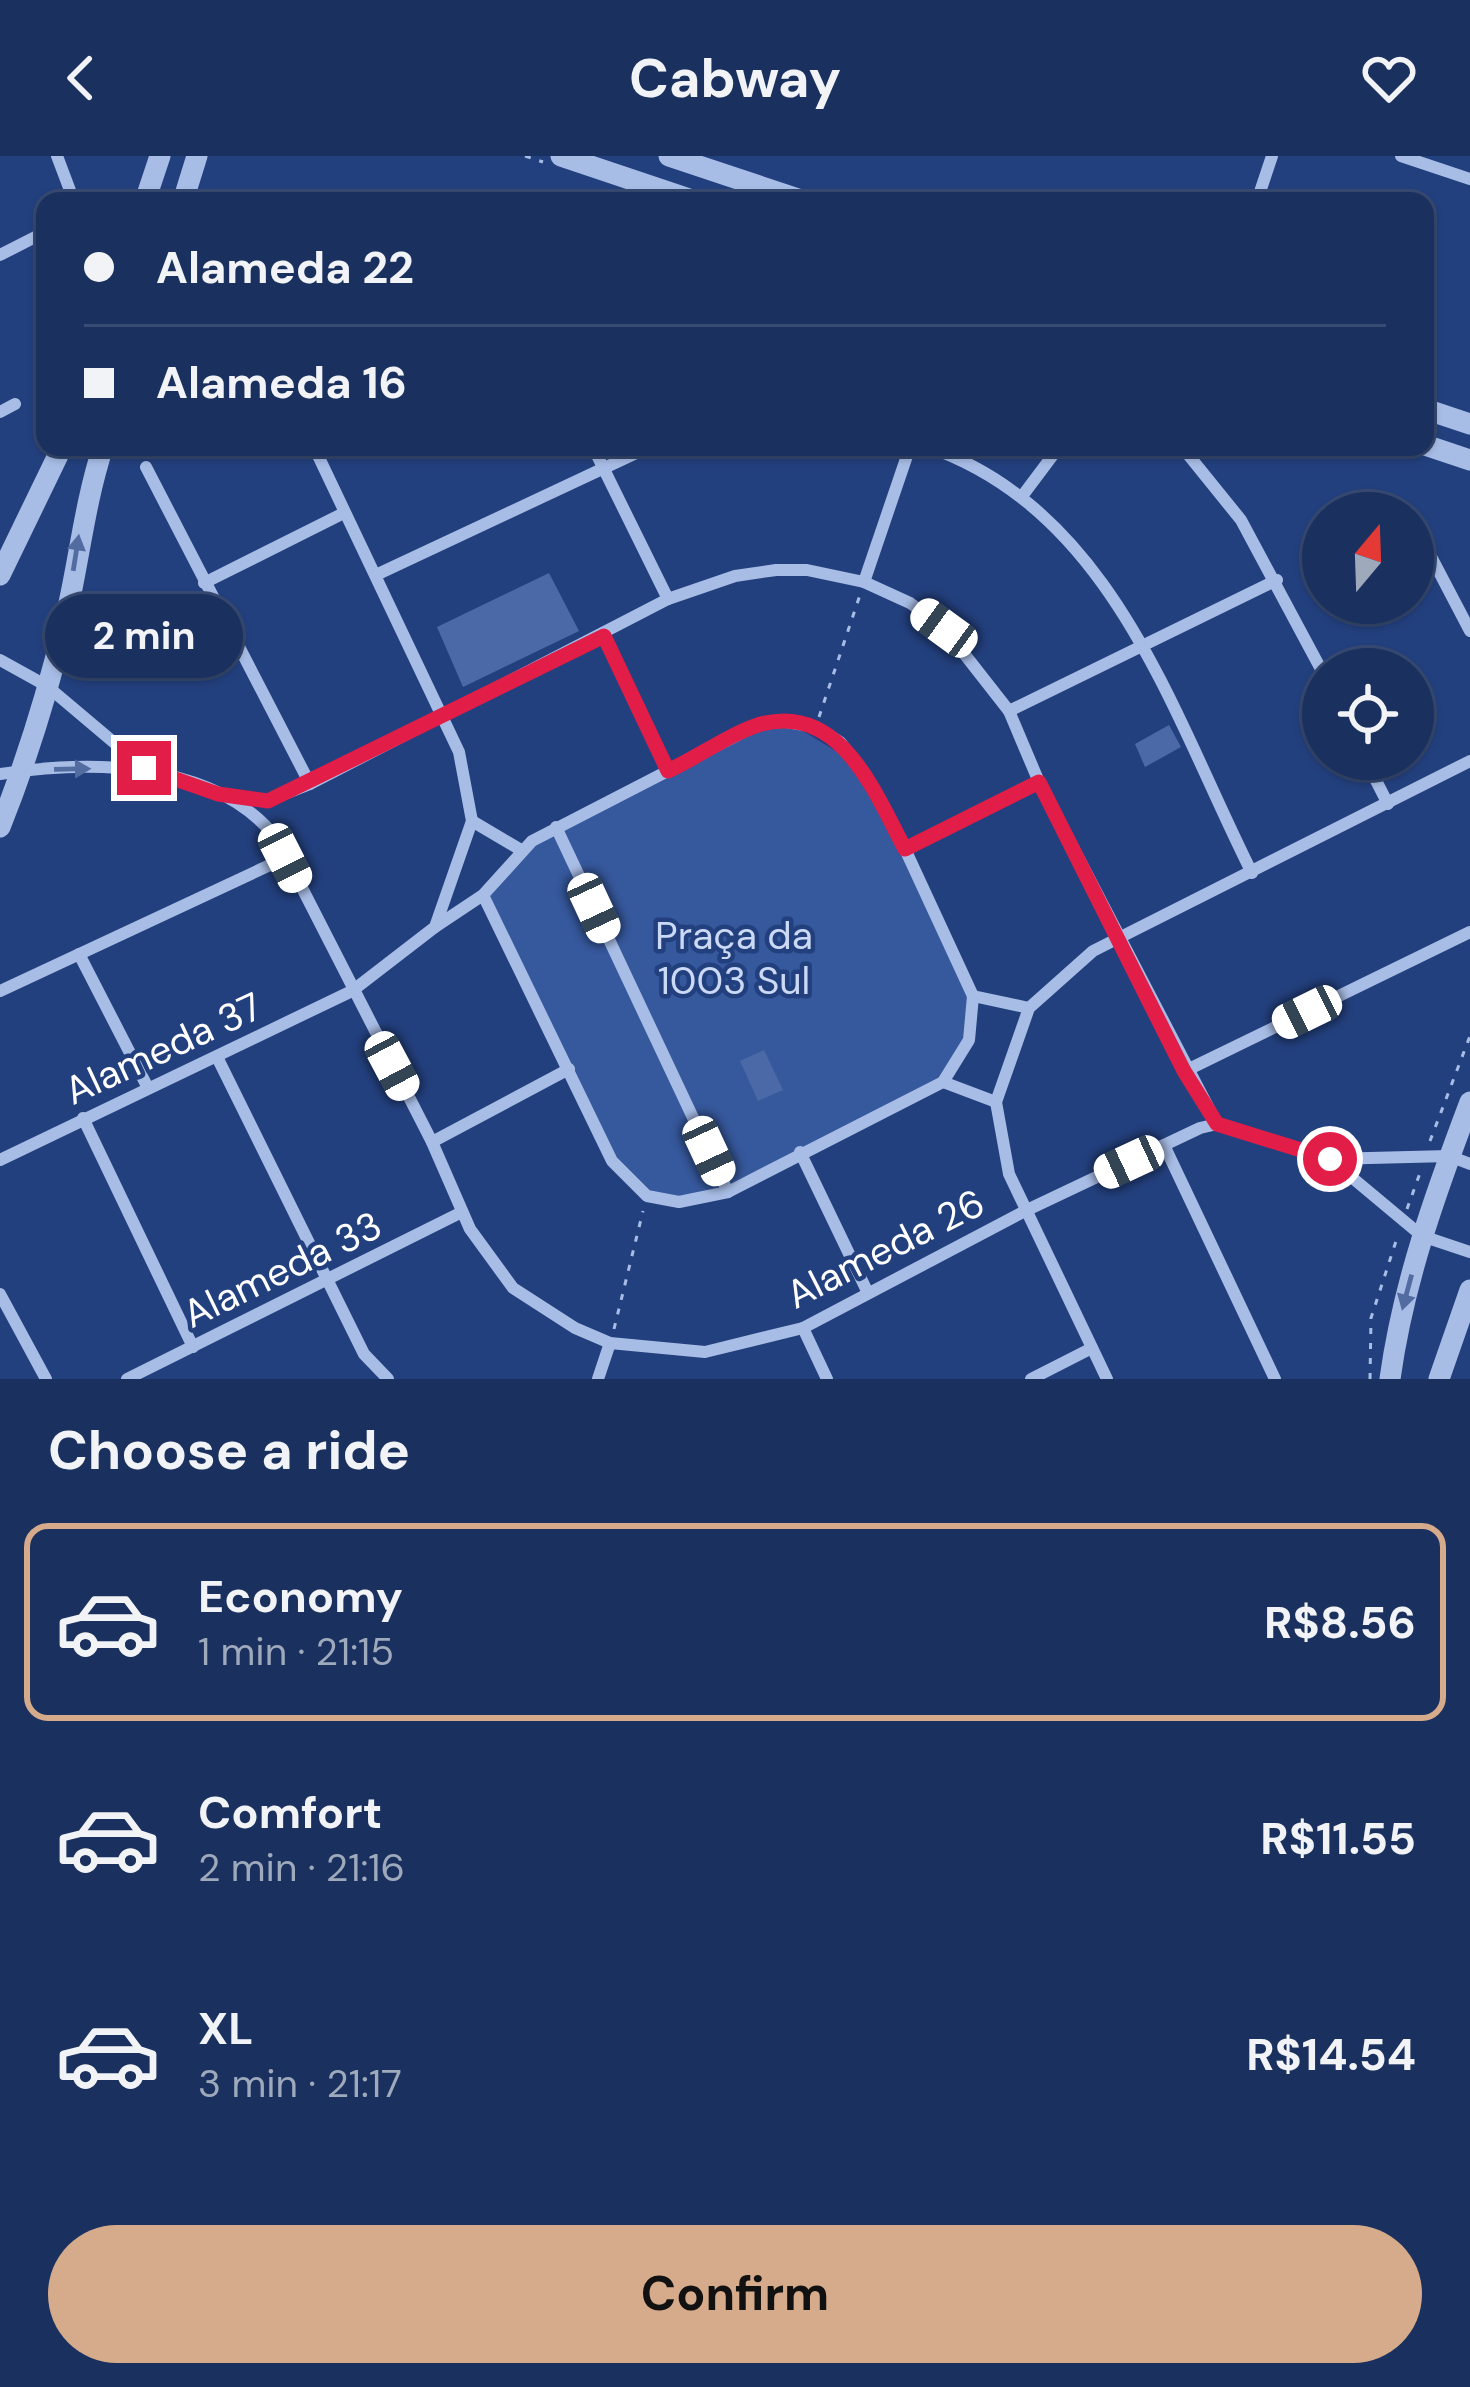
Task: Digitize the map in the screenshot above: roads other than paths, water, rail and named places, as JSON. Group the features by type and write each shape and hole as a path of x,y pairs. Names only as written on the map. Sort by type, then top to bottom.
{"street":[{"path":"57,156 71,192"},
{"path":"148,192 160,156"},
{"path":"186,192 197,156"},
{"path":"561,156 668,192"},
{"path":"669,156 717,164 783,192"},
{"path":"1259,192 1272,156"},
{"path":"1401,156 1470,179"},
{"path":"0,255 36,237"},
{"path":"0,412 15,404"},
{"path":"1434,412 1470,424"},
{"path":"1434,448 1470,460"},
{"path":"0,575 58,456"},
{"path":"0,827 11,772 47,686 66,618 85,502 100,456"},
{"path":"318,456 446,716 459,752 472,821 436,927"},
{"path":"598,456 668,599"},
{"path":"378,574 626,456"},
{"path":"864,581 907,456"},
{"path":"947,456 1023,495 1102,578 1144,645 1252,873"},
{"path":"1023,495 1052,456"},
{"path":"1189,456 1241,520 1311,648"},
{"path":"146,467 310,784"},
{"path":"204,584 344,512"},
{"path":"1434,562 1470,631"},
{"path":"0,660 47,686 144,768 218,794 268,801 446,716 668,599 735,576 776,570 807,570 864,581 910,603 944,628 1010,711 1039,782 1184,1071 1217,1124 1330,1159 1460,1160"},
{"path":"1010,711 1277,580"},
{"path":"604,636 668,771"},
{"name":"Alameda 37","path":"0,1160 352,991 483,895 520,850 556,827 758,725 781,721 816,727 840,742 864,772 905,849"},
{"path":"1107,1379 1010,1174 996,1102 1029,1008 1078,961 1470,760"},
{"path":"11,772 144,768"},
{"path":"1376,780 1388,804"},
{"path":"483,895 612,1161 646,1196 679,1202 728,1192 943,1082 969,1040 973,996 905,849 1039,782"},
{"name":"Alameda 26","path":"218,794 258,817 285,858 432,1142 462,1212 513,1288 575,1328 610,1343 705,1352 803,1328 1025,1211 1217,1124"},
{"path":"472,821 520,850"},
{"path":"556,827 728,1192"},
{"path":"0,991 285,858"},
{"path":"1184,1071 1470,932"},
{"path":"79,954 148,1088"},
{"path":"973,996 1029,1008"},
{"path":"218,1059 364,1354 388,1379"},
{"path":"432,1142 569,1069"},
{"path":"943,1082 996,1102"},
{"path":"1390,1379 1397,1329 1422,1236 1460,1160 1470,1102"},
{"path":"82,1118 193,1347"},
{"path":"1164,1145 1275,1379"},
{"path":"800,1152 867,1291"},
{"path":"1330,1159 1422,1236 1470,1252"},
{"name":"Alameda 33","path":"127,1379 462,1212"},
{"path":"1439,1379 1470,1290"},
{"path":"0,1294 46,1379"},
{"path":"803,1328 827,1379"},
{"path":"598,1379 610,1343"},
{"path":"1030,1379 1092,1348"}],"park label":[{"name":"Praça da 1003 Sul","path":"734,958"}]}
